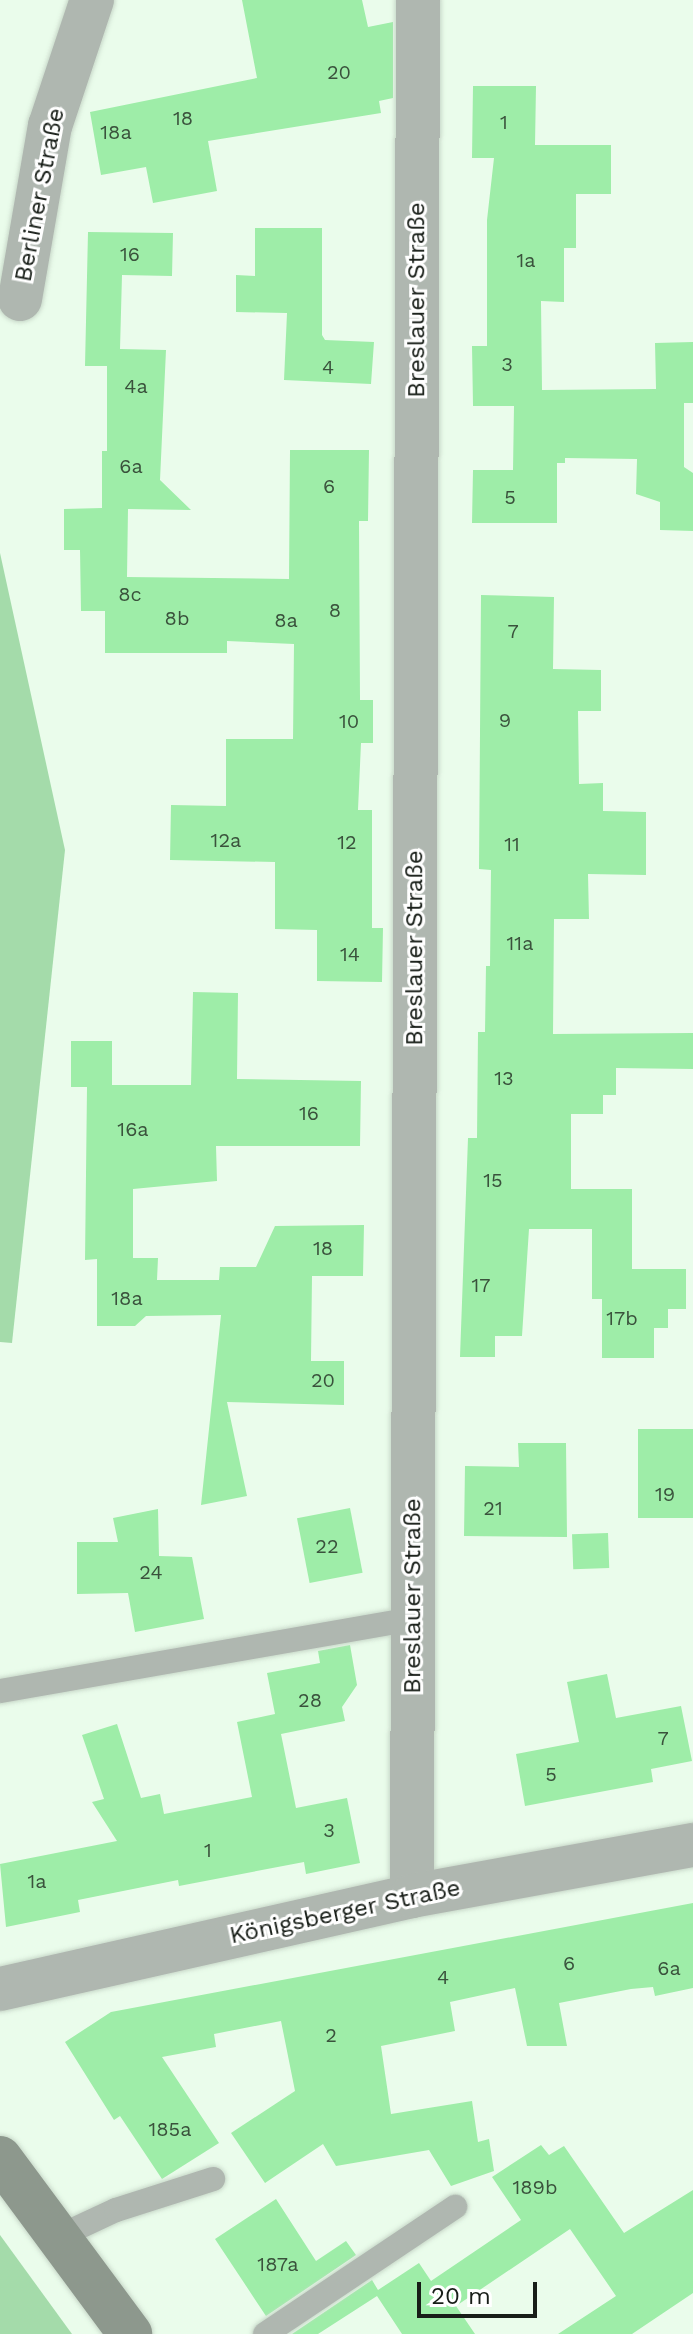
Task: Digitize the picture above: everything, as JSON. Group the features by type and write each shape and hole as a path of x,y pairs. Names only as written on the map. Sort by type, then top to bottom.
{"street":[{"name":"Berliner Straße","path":"20,299 50,126 92,0"},
{"name":"Breslauer Straße","path":"412,1896 418,0"},
{"name":"Königsberger Straße","path":"0,1989 412,1896 693,1845"},
{"path":"0,2158 130,2334"}],"lane":[{"path":"0,1691 413,1619"},
{"path":"58,2237 116,2210 213,2179"},
{"path":"265,2334 455,2207"}],"green space":[{"path":"0,553 65,850 12,1343 0,1342"},
{"path":"0,2235 72,2334 0,2334"}],"building":[{"path":"242,0 362,0 368,27 393,22 393,98 379,101 381,113 208,141 217,191 153,203 146,167 101,175 90,112 257,78"},
{"path":"473,86 536,86 535,145 611,145 611,194 576,194 576,248 564,248 564,302 541,301 542,390 656,389 655,343 693,342 693,403 684,403 684,467 693,473 693,531 660,530 660,502 636,494 637,459 565,458 565,463 557,463 557,523 472,523 473,470 513,470 514,406 473,406 472,346 487,346 487,220 494,158 472,158"},
{"path":"255,228 322,228 322,335 325,340 374,342 371,384 284,380 287,313 236,312 236,275 255,276"},
{"path":"88,232 173,233 172,276 122,275 120,349 166,350 160,480 191,510 128,509 127,577 289,579 290,450 369,450 368,521 359,521 360,700 373,700 373,743 361,743 358,810 372,810 372,928 383,928 382,982 317,981 317,930 275,929 275,862 170,860 171,805 226,806 226,739 293,739 294,644 227,641 227,653 105,653 105,611 81,611 80,550 64,550 64,509 102,508 102,451 107,451 107,366 85,366"},
{"path":"481,595 554,597 553,669 601,670 601,711 578,711 579,784 603,783 603,811 646,812 646,875 588,874 589,919 554,919 553,1034 693,1033 693,1069 616,1068 616,1095 603,1095 603,1114 571,1114 571,1189 632,1189 632,1269 686,1269 686,1309 668,1309 668,1328 654,1328 654,1358 602,1358 602,1299 592,1299 592,1229 529,1229 522,1336 495,1336 495,1357 460,1357 468,1138 477,1138 478,1032 485,1032 486,966 490,966 491,870 479,869"},
{"path":"193,992 238,993 237,1079 361,1081 360,1146 216,1146 217,1181 133,1189 133,1258 158,1258 157,1280 219,1280 220,1267 256,1267 275,1226 364,1225 363,1276 312,1276 311,1361 344,1361 344,1405 227,1402 247,1496 201,1505 221,1315 146,1316 135,1326 97,1326 97,1259 85,1260 87,1087 71,1087 71,1041 112,1041 112,1085 191,1085"},
{"path":"638,1429 693,1429 693,1518 638,1518"},
{"path":"518,1443 566,1443 567,1537 464,1536 465,1466 519,1467"},
{"path":"350,1508 363,1573 310,1583 297,1518"},
{"path":"158,1509 159,1556 192,1557 204,1619 135,1632 128,1593 77,1594 77,1542 118,1542 113,1518"},
{"path":"608,1533 609,1568 573,1569 572,1534"},
{"path":"350,1645 357,1685 342,1707 345,1721 281,1734 296,1808 347,1798 360,1863 306,1874 304,1862 179,1886 178,1880 78,1900 80,1912 6,1927 0,1864 117,1841 92,1802 104,1799 82,1735 117,1724 141,1798 160,1794 164,1814 252,1797 237,1722 275,1714 267,1673 320,1663 318,1651"},
{"path":"607,1674 616,1718 681,1706 692,1761 651,1769 653,1782 525,1806 516,1754 579,1742 567,1682"},
{"path":"693,1903 693,1988 655,1996 653,1987 631,1989 559,2003 567,2046 527,2046 515,1988 450,2002 455,2031 381,2046 391,2114 472,2101 478,2142 489,2139 494,2171 451,2186 429,2150 336,2166 323,2144 265,2183 231,2133 295,2091 281,2021 214,2034 216,2047 162,2057 219,2143 162,2179 120,2116 114,2120 65,2042 111,2012"},
{"path":"541,2145 549,2155 564,2146 624,2233 693,2190 693,2293 632,2334 558,2334 616,2296 570,2229 456,2306 475,2334 402,2334 377,2296 318,2334 292,2334 372,2280 378,2290 419,2263 431,2281 521,2220 492,2177"},
{"path":"276,2199 316,2261 346,2241 356,2255 266,2316 215,2239"}]}
